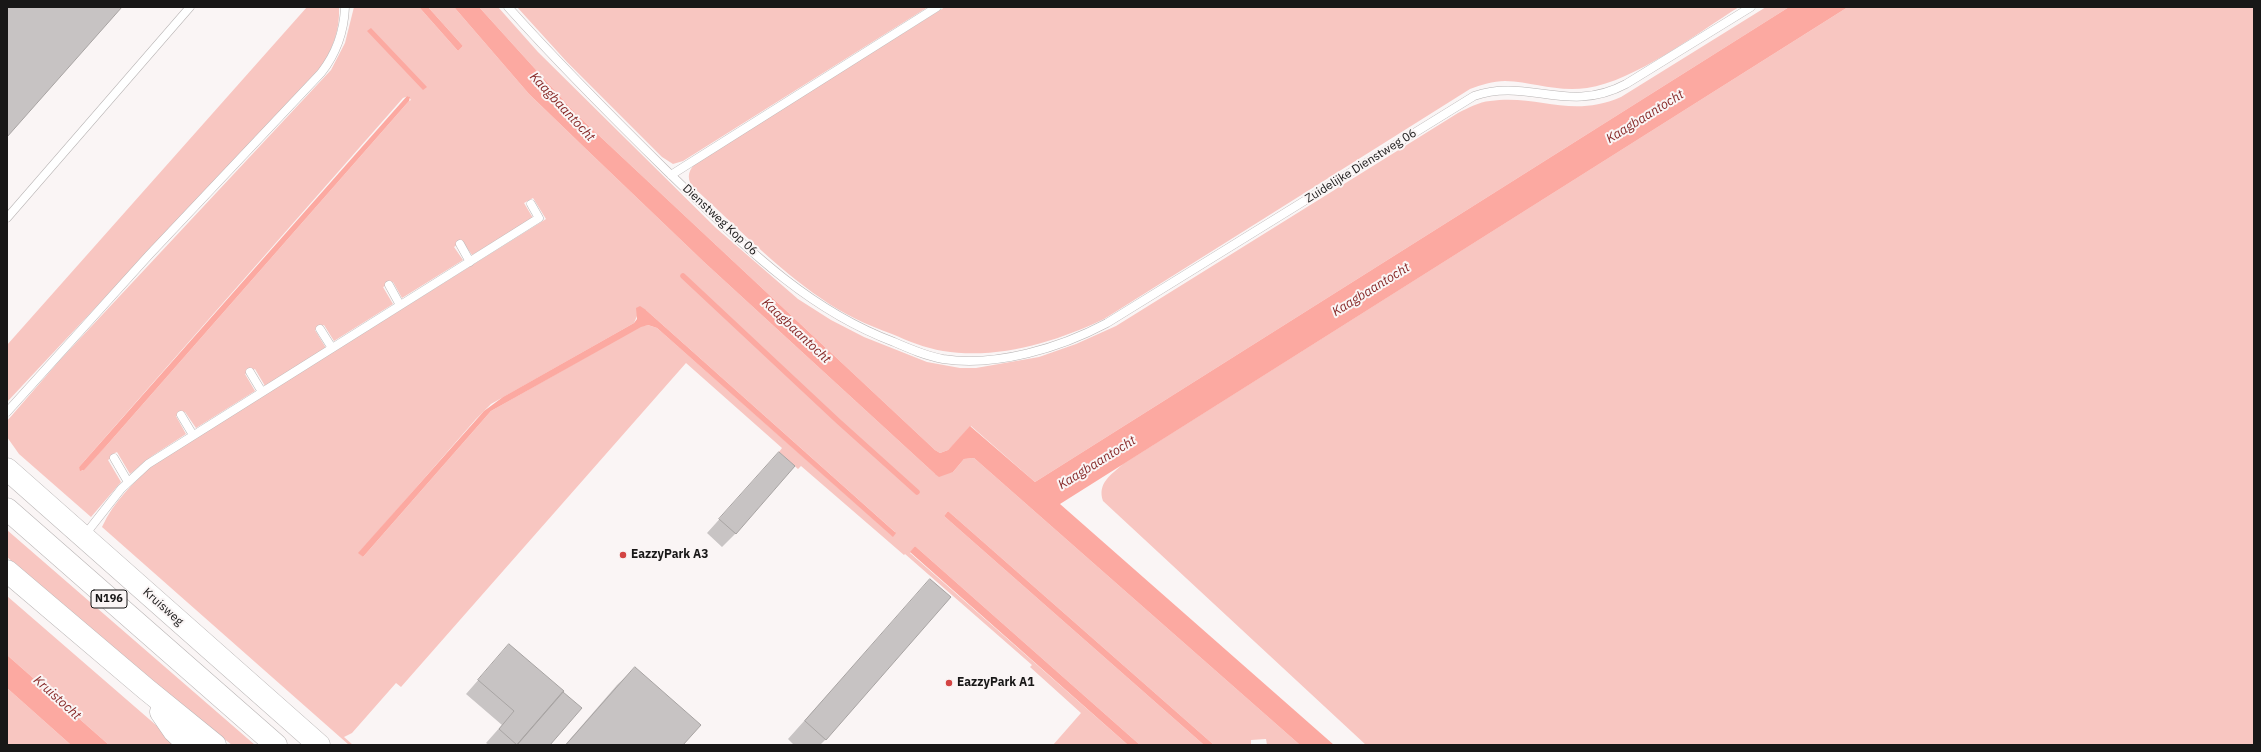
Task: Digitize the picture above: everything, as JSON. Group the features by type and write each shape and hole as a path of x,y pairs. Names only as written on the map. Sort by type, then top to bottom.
{"main road":[{"name":"Kruisweg","path":"7,468 319,745"},
{"name":"N196","path":"7,509 276,745"},
{"path":"7,571 146,689 215,745"},
{"path":"146,689 174,731 189,745"}],"lane":[{"path":"7,218 190,7"},
{"path":"7,412 144,260 321,73 336,47 344,22 345,7"},
{"name":"Dienstweg Kop 06","path":"508,7 608,113 671,175 760,257 807,297 831,313 868,332 924,354 953,360 977,360"},
{"path":"671,175 937,7"},
{"name":"Zuidelijke Dienstweg 06","path":"977,360 1031,352 1074,338 1107,324 1474,96 1507,90 1576,98 1612,91 1751,7"},
{"path":"84,537 128,482 159,456 539,218 530,204"},
{"path":"460,244 470,262"},
{"path":"389,285 400,306"},
{"path":"320,329 332,348"},
{"path":"250,372 262,392"},
{"path":"181,415 193,435"},
{"path":"114,458 128,482"}],"shaded area":[{"path":"307,7 339,7 335,38 321,67 7,402 7,345"},
{"path":"354,7 419,7 458,51 463,46 428,7 454,7 529,94 704,262 935,474 953,472 964,459 974,458 1300,745 1267,745 1266,739 1251,740 1251,745 1214,745 948,511 944,516 1204,745 1140,745 915,546 910,553 1128,745 1053,745 1081,713 1030,667 1032,665 905,554 904,555 801,466 798,469 779,452 782,448 686,363 401,687 396,683 352,733 344,737 353,745 349,745 102,527 112,509 131,485 154,464 546,219 533,198 524,203 533,218 472,255 462,241 454,247 463,260 402,298 393,282 383,287 393,304 334,341 324,325 315,330 326,348 265,386 255,369 245,374 255,391 196,428 185,412 176,416 186,434 152,456 130,474 117,452 113,454 114,456 108,460 121,482 91,517 19,454 7,437 7,421 60,360 331,70 345,43","holes":["408,96 411,100 107,445 82,471 79,467 403,98","646,310 895,532 893,536 657,328 648,325 641,326 491,411 363,557 359,553 476,419 491,404 634,323 637,316"]},
{"path":"479,7 498,7 538,52 716,228 798,299 831,320 864,337 927,362 960,368 976,368 1039,357 1076,344 1116,326 1458,113 1470,107 1486,102 1508,100 1570,106 1586,106 1603,103 1621,97 1766,7 1789,7 1035,482 971,426 948,450 940,453 935,450 576,114"},
{"path":"517,7 928,7 683,161 673,164 662,157 567,62"},
{"path":"945,7 1739,7 1665,55 1625,76 1606,84 1587,88 1565,89 1501,81 1470,89 1104,319 1066,335 1026,347 984,353 963,353 936,350 917,344 864,323 830,304 805,287 755,245 692,186 689,179 690,170 697,162"},
{"path":"1848,7 2254,7 2254,745 1366,745 1103,501 1102,489 1106,480 1123,464"},
{"path":"7,530 255,745 232,745 165,692 7,557"},
{"path":"7,596 179,745 109,745 7,655"},
{"path":"7,688 71,745 7,745"}],"water":[{"path":"419,7 428,7 463,46 458,51"},
{"name":"Kaagbaantocht","path":"454,7 479,7 576,114 935,450 940,453 948,450 970,426 1035,482 1789,7 1848,7 1060,504 1334,745 1300,745 974,458 964,459 953,472 939,477 935,474 704,262 529,94"},
{"path":"371,28 427,87 423,90 367,31"},
{"path":"407,96 410,97 409,101 107,445 84,470 80,471 79,467"},
{"path":"640,306 896,533 893,537 657,328 648,325 641,327 491,411 363,557 358,553 484,411 503,397 634,323 637,319 636,308"},
{"path":"948,511 1214,745 1204,745 944,516"},
{"path":"915,546 1140,745 1128,745 910,552"},
{"path":"7,655 109,745 71,745 7,688"}],"building":[{"path":"7,7 122,7 7,137"},
{"path":"779,452 795,466 736,534 719,519"},
{"path":"930,579 951,597 826,740 805,721"},
{"path":"509,644 564,691 517,745 499,729 514,711 478,680"},
{"path":"635,667 701,725 683,745 566,745"},
{"path":"563,692 582,708 550,745 517,745"}],"waterway":[{"path":"683,276 838,421 917,492"}],"place":[{"name":"EazzyPark A3","path":"623,555"},
{"name":"EazzyPark A1","path":"949,683"}],"water label":[{"name":"Kruistocht","path":"57,698"}]}
